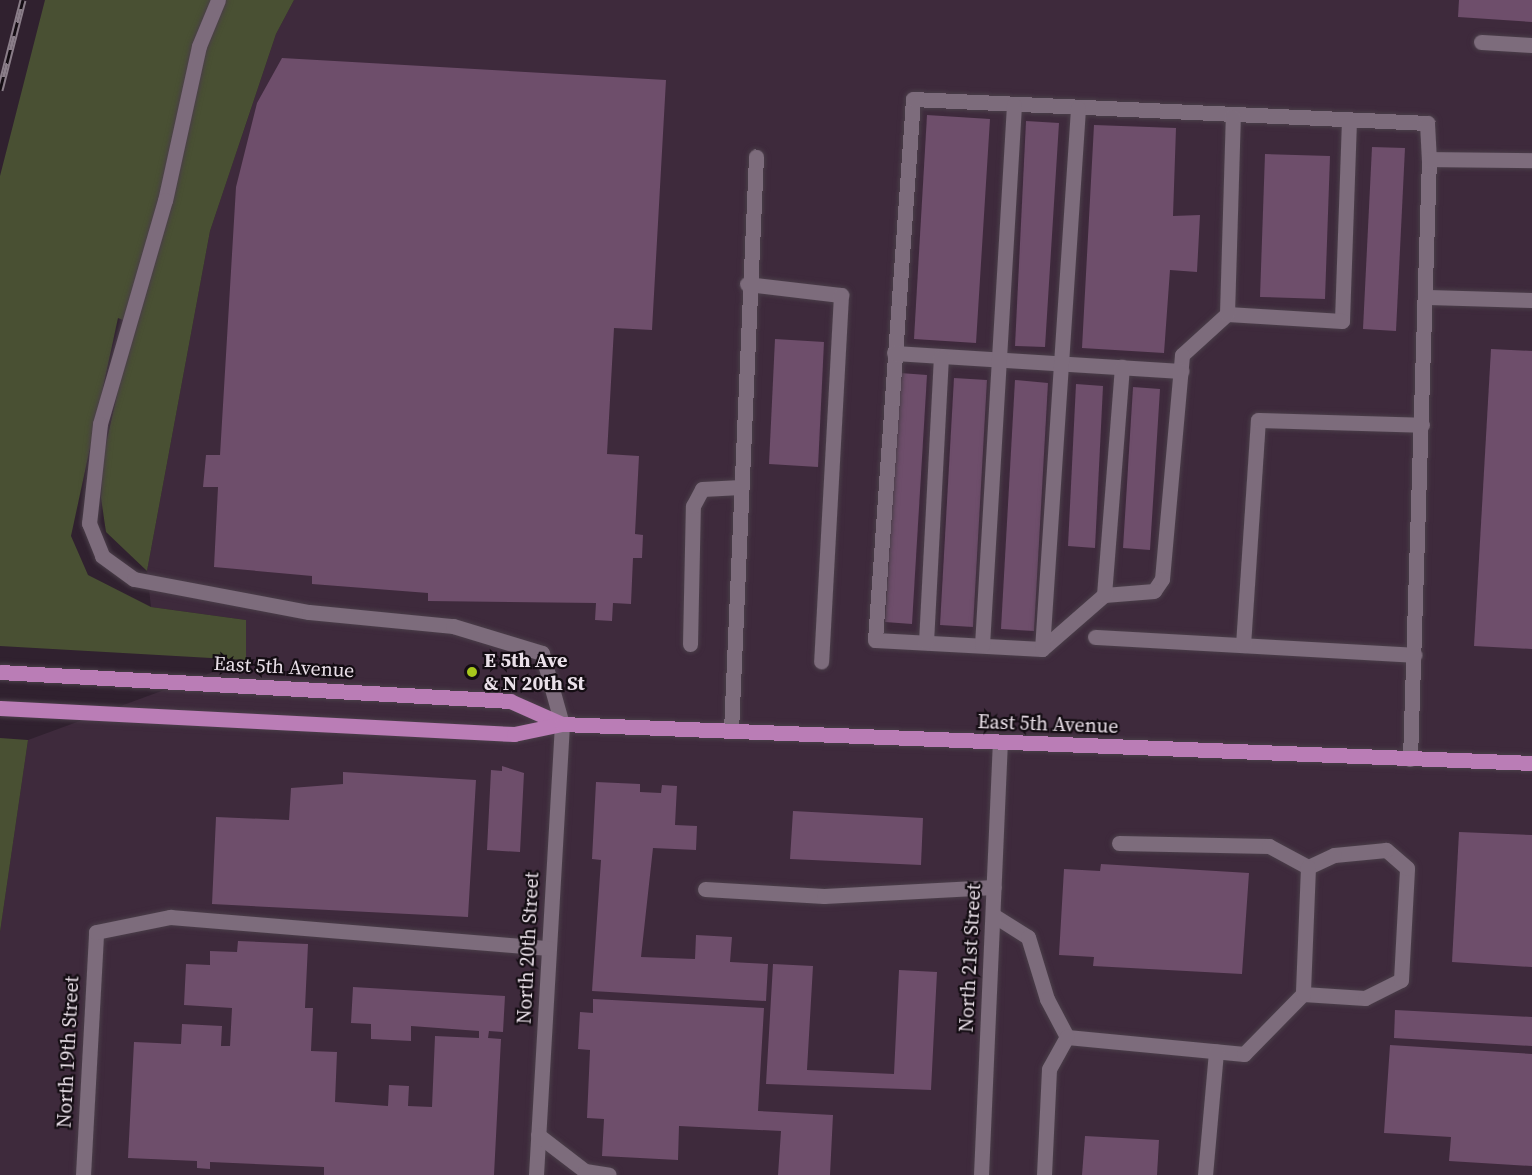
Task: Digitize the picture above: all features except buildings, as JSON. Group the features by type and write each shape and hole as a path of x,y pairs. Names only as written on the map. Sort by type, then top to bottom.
{"main road":[{"name":"East 5th Avenue","path":"0,672 510,701 562,724"},
{"name":"East 5th Avenue","path":"0,708 514,734 562,724 1532,763"}],"street":[{"name":"North 20th Street","path":"218,0 199,46 165,200 100,424 89,523 102,556 134,579 190,593 453,626 542,653 562,724 536,1175"},
{"path":"1481,42 1532,45"},
{"path":"1349,120 1342,321 1227,314 1182,355 1162,579 1154,591 1104,595 1042,649 874,640 913,99 1233,117 1349,120 1427,123 1429,159 1427,297 1410,759"},
{"path":"982,645 1001,360 1014,105"},
{"path":"1042,649 1063,364 1078,108"},
{"path":"1227,314 1233,117"},
{"path":"731,731 747,284 756,157"},
{"path":"1429,159 1532,160"},
{"path":"747,284 841,295 821,661"},
{"path":"1427,297 1532,300"},
{"path":"894,353 1181,371"},
{"path":"926,642 941,356"},
{"path":"1104,595 1122,367"},
{"path":"1243,645 1258,420 1422,425"},
{"path":"690,644 693,506 702,489 741,487"},
{"path":"1095,637 1414,655"},
{"name":"North 21st Street","path":"981,1175 1000,743"},
{"path":"1119,843 1269,846 1308,867"},
{"path":"1303,994 1365,998 1401,980 1407,868 1386,850 1334,855 1308,867"},
{"path":"1067,1037 1244,1054 1303,994 1308,867"},
{"path":"705,889 824,896 994,887"},
{"path":"993,915 1029,937 1047,999 1067,1037"},
{"name":"North 19th Street","path":"83,1175 96,932 170,917 549,948"},
{"path":"1044,1175 1049,1069 1067,1037"},
{"path":"1205,1175 1216,1052"},
{"path":"538,1135 585,1171 609,1175"}],"shaded area":[{"path":"294,0 1532,0 1532,1175 0,1175 0,932 28,740 246,660 246,620 151,607 147,571 210,231 276,34"}],"green space":[{"path":"45,0 294,0 276,34 210,231 147,571 106,532 101,498 103,457 133,324 118,318 71,536 88,575 151,607 246,620 246,660 0,646 0,176"},
{"path":"0,738 28,740 0,932"}],"railway":[{"path":"0,90 23,0"}],"place":[{"name":"E 5th Ave & N 20th St","path":"472,672"}]}
